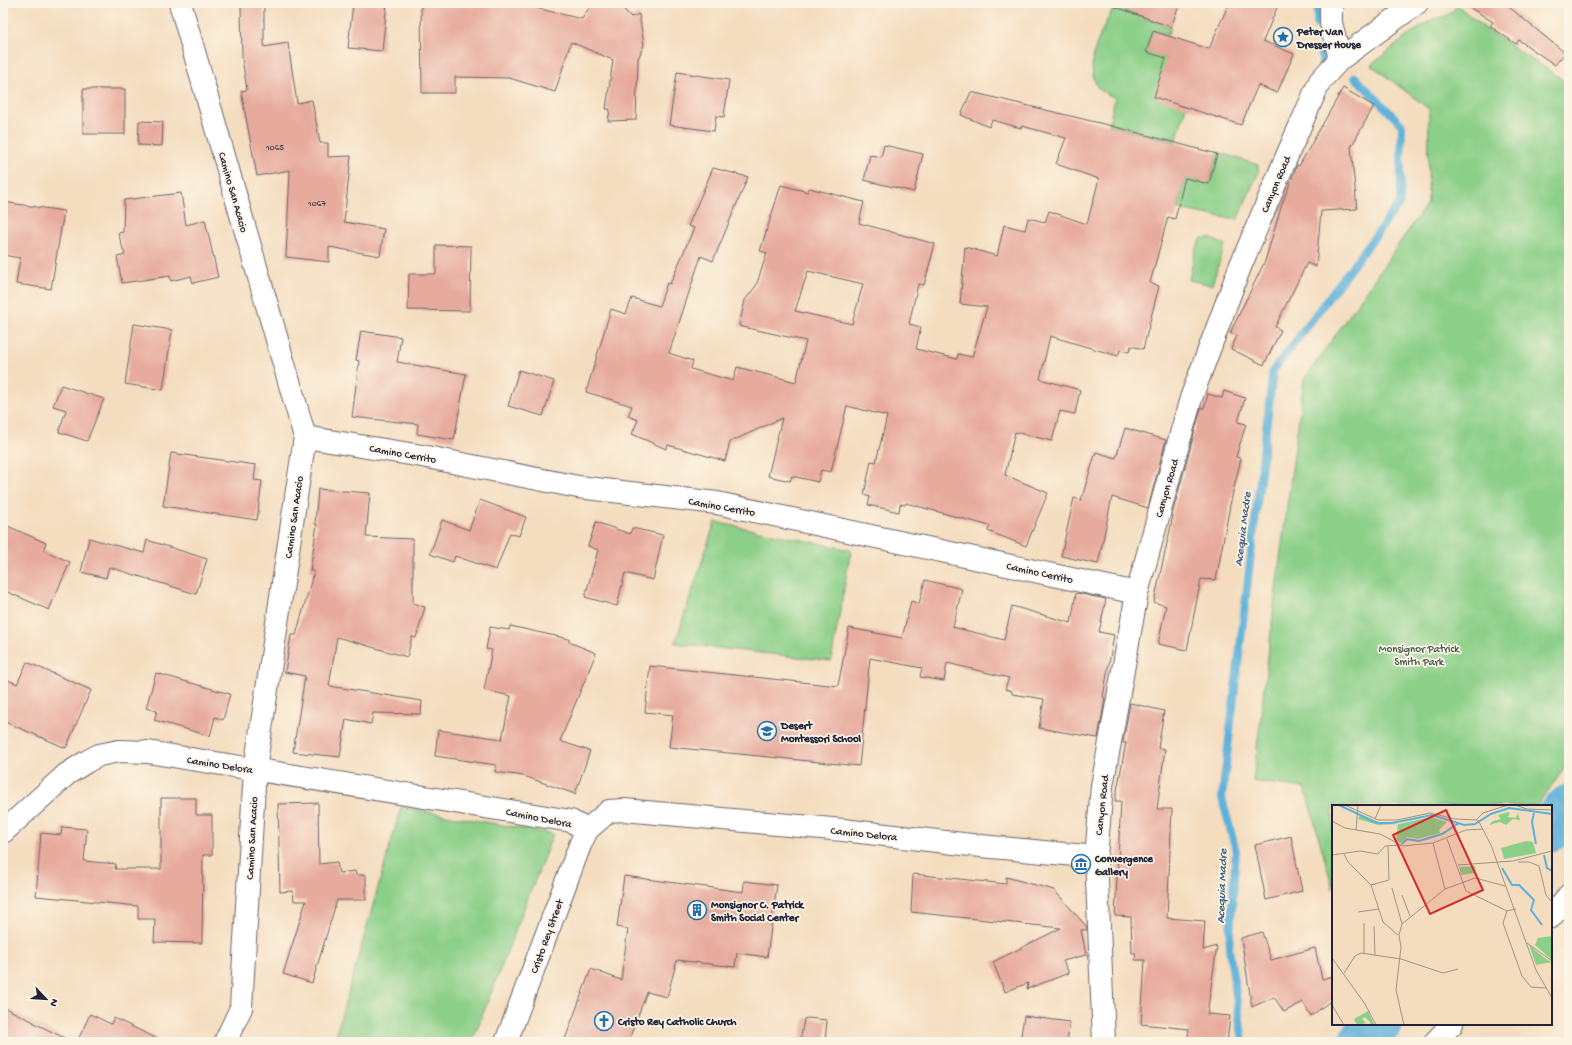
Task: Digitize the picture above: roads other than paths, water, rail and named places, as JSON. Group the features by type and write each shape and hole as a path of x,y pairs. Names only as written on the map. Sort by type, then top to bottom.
{"street":[{"name":"Camino San Acacio","path":"180,3 305,437 255,769 241,1008 225,1042"},
{"path":"1331,3 1331,23 1340,59"},
{"name":"Canyon Road","path":"1104,1042 1096,857 1102,786 1137,593 1193,392 1237,274 1320,81 1340,59 1417,3"},
{"name":"Camino Cerrito","path":"305,437 422,456 578,487 717,503 1137,593"},
{"name":"Camino Delora","path":"3,832 67,774 98,755 119,751 148,752 571,821 587,830 609,811 624,810 843,830 971,845 1096,857"},
{"name":"Cristo Rey Street","path":"506,1042 587,830"},
{"path":"1552,916 1569,895"},
{"path":"1435,1042 1451,1025"}],"waterway":[{"name":"Acequia Madre","path":"1317,25 1318,3"},
{"name":"Acequia Madre","path":"1321,55 1323,65"},
{"name":"Acequia Madre","path":"1243,1042 1229,948 1236,851 1222,798 1273,371 1400,203 1402,125 1355,77"},
{"path":"1552,827 1569,808"},
{"path":"1362,1042 1377,1025"}],"place":[{"name":"Peter Van Dresser House","path":"1283,37"},
{"name":"Desert Montessori School","path":"767,731"},
{"name":"Convergence Gallery","path":"1081,864"},
{"name":"Monsignor C. Patrick Smith Social Center","path":"697,910"},
{"name":"Cristo Rey Catholic Church","path":"604,1021"}],"park label":[{"name":"Monsignor Patrick Smith Park","path":"1419,654"}]}
